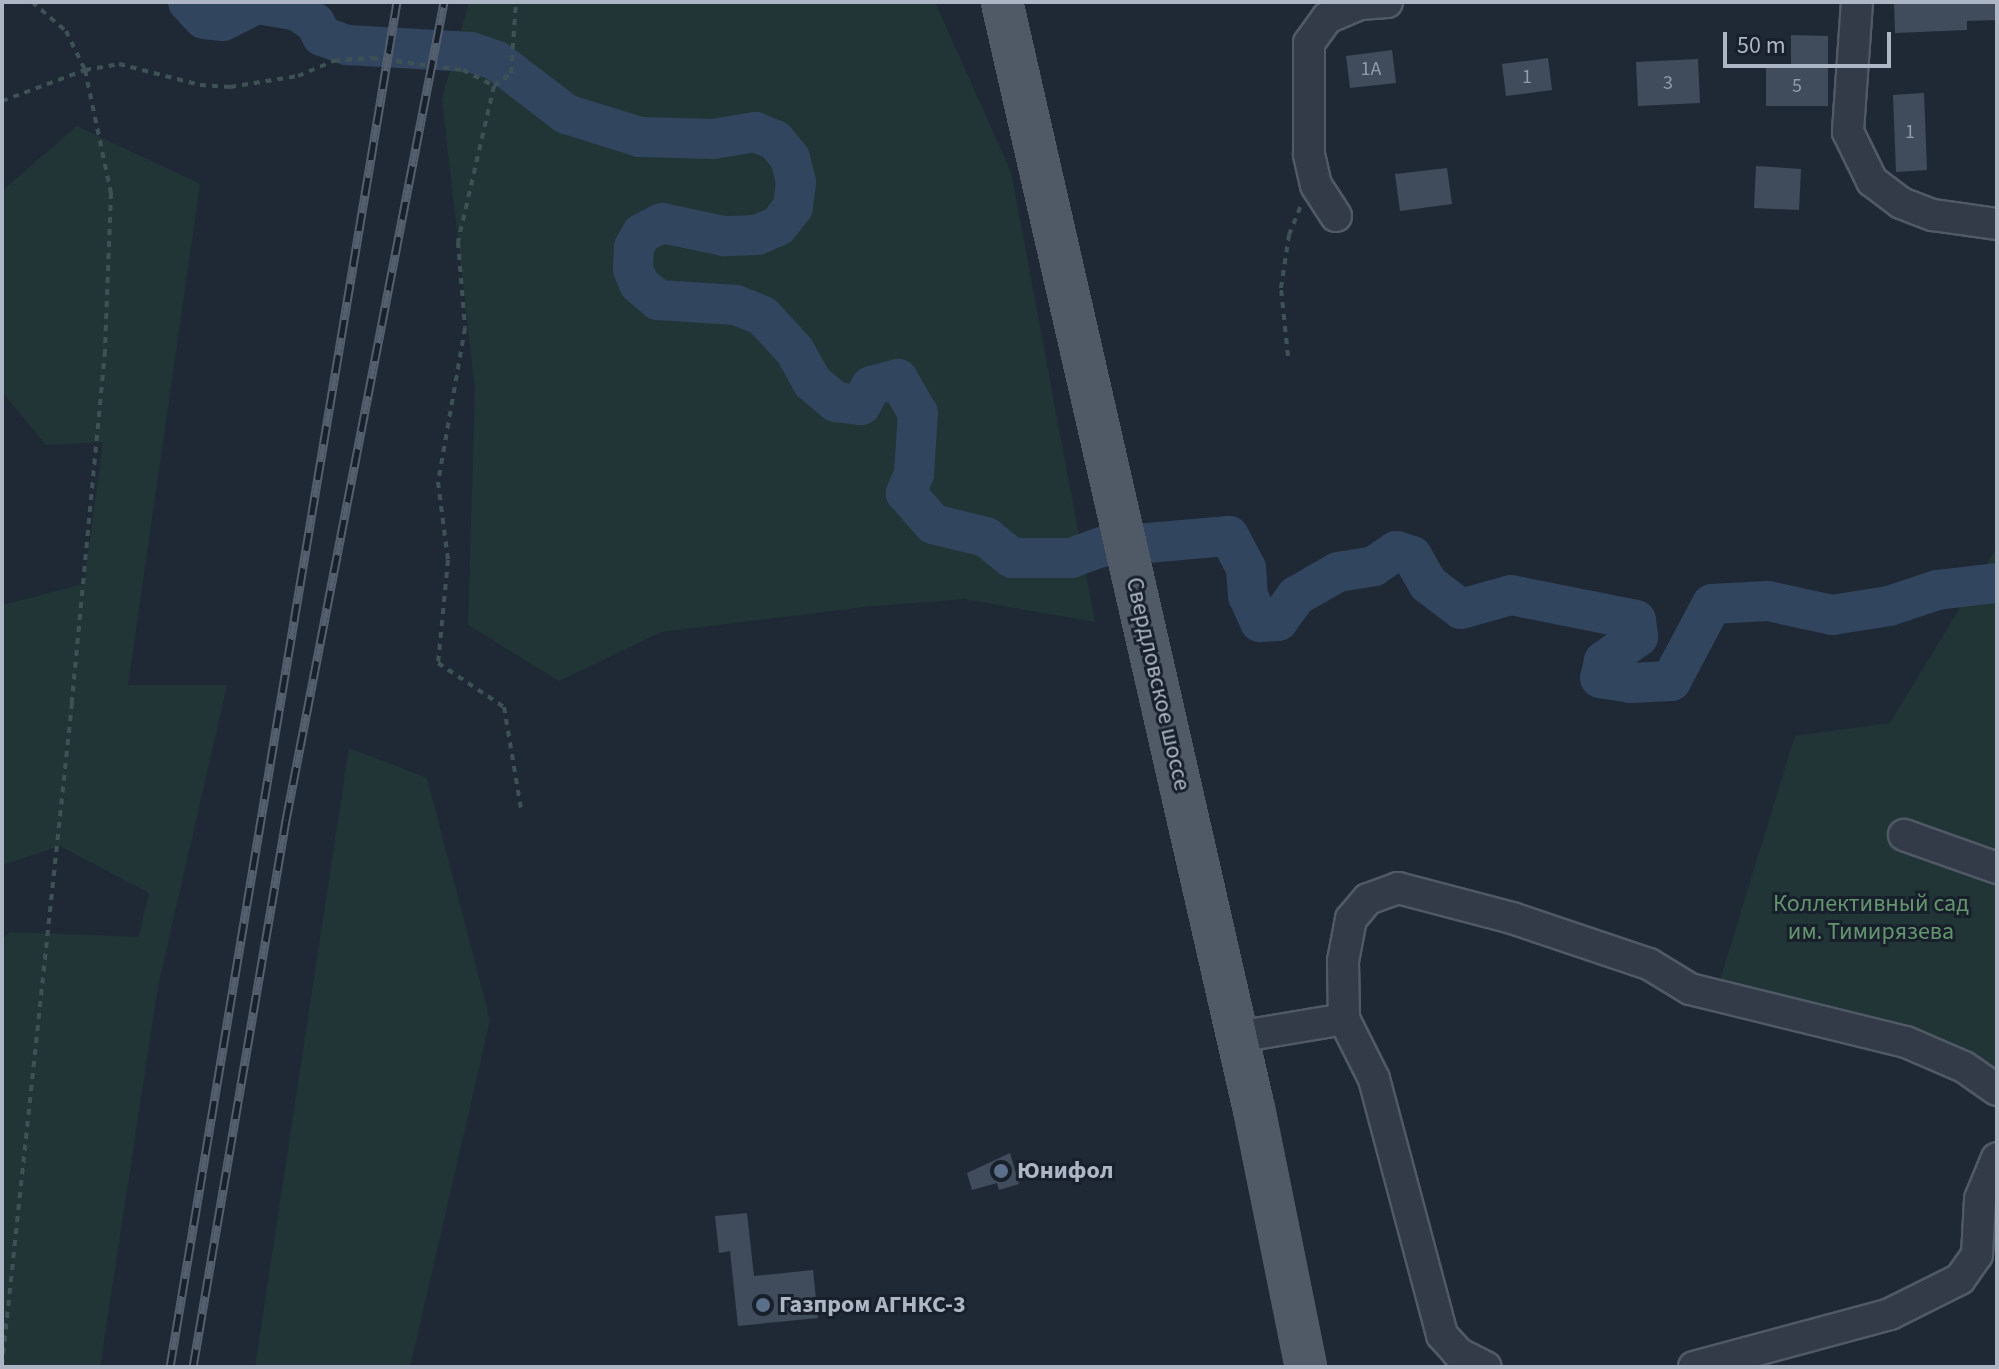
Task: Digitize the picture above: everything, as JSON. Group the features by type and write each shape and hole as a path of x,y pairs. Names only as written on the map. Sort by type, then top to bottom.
{"main road":[{"name":"Свердловское шоссе","path":"1002,2 1237,1037 1306,1367"}],"street":[{"path":"1857,2 1848,132 1872,181 1901,203 1933,215 1997,224"},
{"path":"1336,216 1316,185 1309,154 1309,43 1327,18 1374,3"},
{"path":"1904,835 1997,868"},
{"path":"1486,1367 1458,1353 1442,1335 1374,1079 1344,1019 1343,961 1351,919 1368,899 1398,888 1635,960 1690,989 1906,1042 1964,1067 1997,1090"},
{"path":"1237,1037 1344,1019"},
{"path":"1694,1367 1890,1314 1960,1279 1977,1255 1980,1199 1997,1158"}],"path":[{"path":"2,1365 105,351 111,193 85,70 66,31 32,2"},
{"path":"516,2 511,73 494,86 458,242 465,328 438,482 448,560 438,663 504,707 521,809"},
{"path":"2,101 85,70 119,64 200,85 230,87 298,76 334,61 372,58 463,70 494,86"},
{"path":"1288,356 1281,288 1289,235 1316,185"}],"green space":[{"path":"469,2 935,2 1011,172 1095,622 964,599 864,607 661,632 559,681 468,625 475,389 442,99"},
{"path":"77,126 200,184 128,685 227,685 158,986 100,1367 2,1367 2,940 10,932 139,937 149,893 60,846 2,865 2,605 84,584 103,442 46,445 4,394 2,191"},
{"name":"Коллективный сад им. Тимирязева","path":"1997,547 1997,1103 1933,1067 1713,1003 1795,736 1890,723"},
{"path":"349,748 427,778 490,1020 410,1367 255,1367"}],"building":[{"path":"1894,2 1997,2 1997,20 1967,21 1967,30 1895,33"},
{"path":"1791,35 1828,36 1828,106 1766,106 1766,66 1791,66"},
{"path":"1392,50 1396,83 1350,88 1346,56"},
{"path":"1548,58 1552,90 1506,96 1502,64"},
{"path":"1698,59 1700,103 1638,106 1636,62"},
{"path":"1924,93 1927,170 1896,172 1893,95"},
{"path":"1756,166 1801,169 1799,210 1754,208"},
{"path":"1447,168 1452,204 1400,211 1395,174"},
{"path":"1010,1153 1019,1184 999,1190 997,1183 972,1190 967,1173"},
{"path":"747,1213 754,1276 813,1270 818,1318 738,1326 730,1251 719,1253 715,1216"}],"waterway":[{"path":"188,2 204,19 223,21 257,4 298,11 315,23 322,36 347,45 471,52 497,61 566,114 640,137 713,139 755,132 775,140 790,158 796,182 793,207 778,226 757,235 724,236 662,223 642,233 634,247 633,269 639,284 658,300 736,305 763,316 795,351 812,382 836,402 861,405 871,386 898,379 918,413 914,474 906,493 933,524 986,537 1012,558 1071,558 1102,547 1229,536 1246,568 1248,596 1260,622 1278,621 1296,596 1338,572 1374,566 1396,551 1412,556 1428,584 1461,609 1511,595 1636,620 1638,637 1604,661 1600,678 1630,683 1671,681 1712,604 1768,601 1832,615 1889,606 1937,590 1997,583"}],"railway":[{"path":"170,1367 397,2"},
{"path":"193,1367 286,820 444,2"}],"place":[{"name":"Юнифол","path":"1001,1171"},
{"name":"Газпром АГНКС-3","path":"763,1305"}]}
